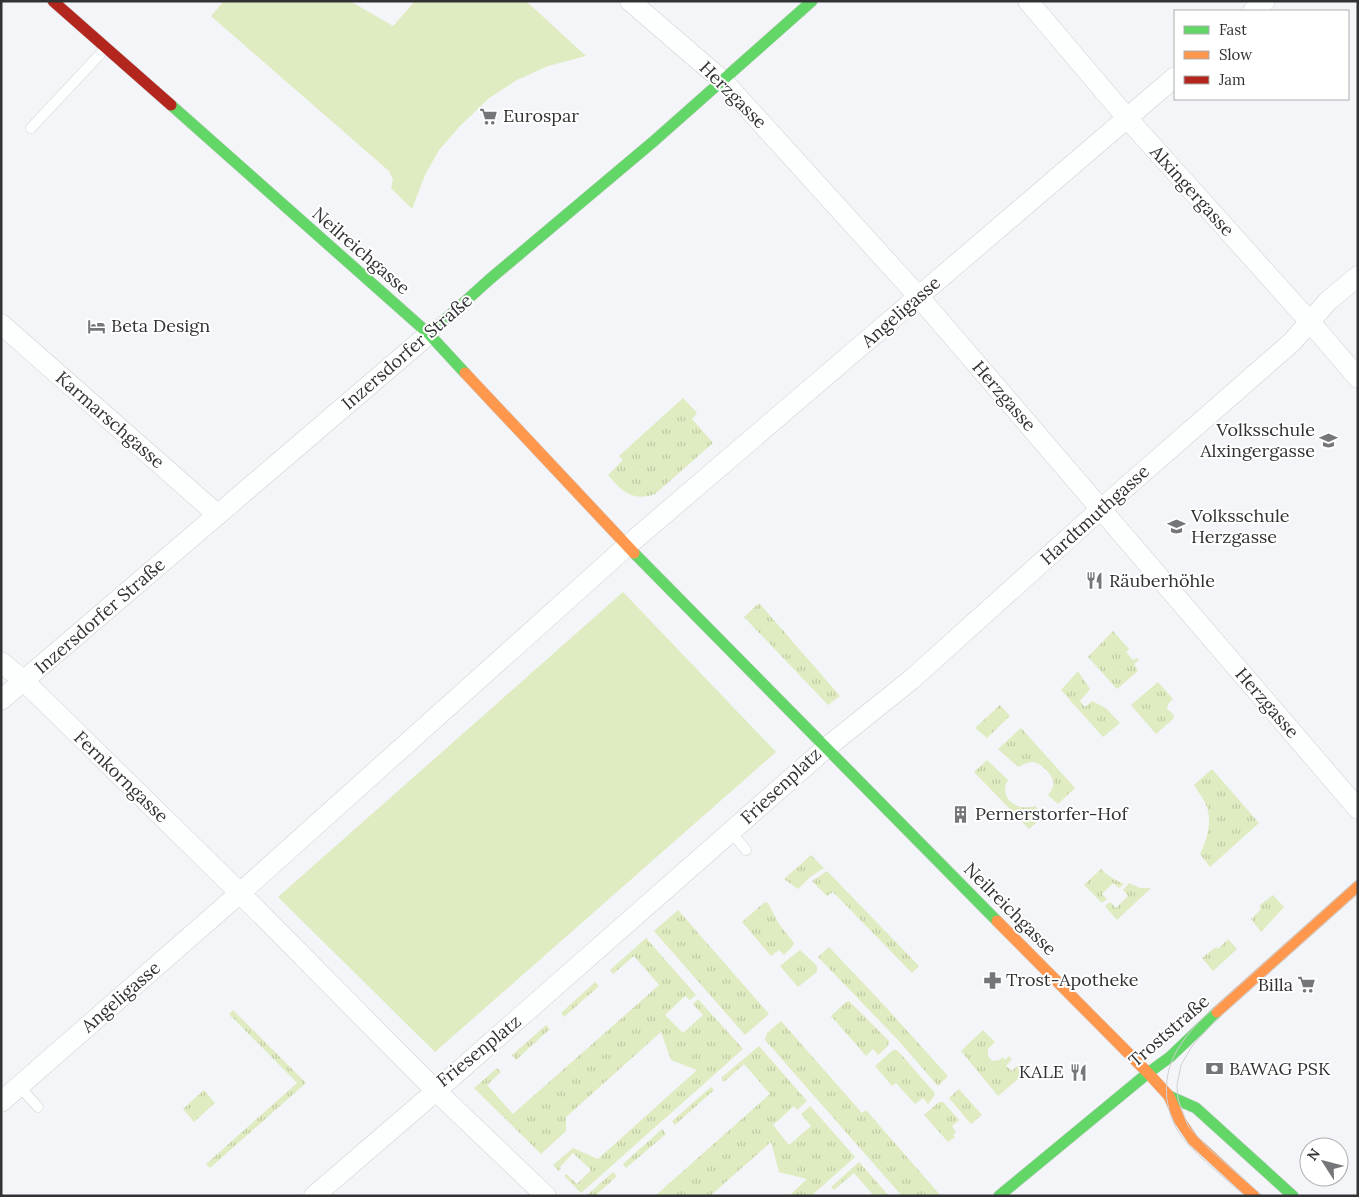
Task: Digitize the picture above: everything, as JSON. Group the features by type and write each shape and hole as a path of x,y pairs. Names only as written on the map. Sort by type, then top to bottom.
{"street":[{"name":"Neilreichgasse","path":"53,1 429,334 627,546"},
{"name":"Herzgasse","path":"630,1 723,81 919,297 1358,809"},
{"name":"Inzersdorfer Straße","path":"1,700 429,334 490,279 654,141 812,1"},
{"name":"Alxingergasse","path":"1028,1 1127,118 1358,378"},
{"path":"1254,10 1265,1"},
{"name":"Angeligasse","path":"627,546 1174,78"},
{"name":"Hardtmuthgasse","path":"826,748 912,680 1101,509 1292,342 1328,302 1358,276"},
{"name":"Karmarschgasse","path":"1,324 218,515"},
{"path":"240,893 627,546"},
{"name":"Friesenplatz","path":"240,893 436,1091 826,748 627,546"},
{"name":"Fernkorngasse","path":"1,662 24,682 240,893"},
{"name":"Neilreichgasse","path":"826,748 1148,1072 1169,1096 1180,1121 1193,1140 1254,1196"},
{"name":"Troststraße","path":"999,1196 1148,1072 1170,1057 1358,886"},
{"name":"Angeligasse","path":"1,1102 240,893"},
{"path":"314,1196 436,1091 546,1196"},
{"name":"Neilreichgasse","path":"1169,1096 1196,1108 1292,1196"}],"lane":[{"path":"31,128 105,48"},
{"path":"731,832 746,850"},
{"path":"19,1086 38,1107"}],"green space":[{"path":"224,1 350,1 393,26 415,1 526,1 586,56 548,66 517,80 489,98 459,127 439,150 425,175 412,209 391,188 393,180 389,171 211,16"},
{"path":"683,398 697,413 692,419 713,443 655,494 640,497 628,494 608,475 623,460 619,456"},
{"path":"623,592 776,752 435,1052 278,897"},
{"path":"759,603 840,696 828,705 744,617"},
{"path":"1113,631 1129,649 1126,652 1133,660 1137,658 1139,660 1134,664 1138,671 1117,689 1088,657"},
{"path":"1078,671 1090,689 1080,701 1085,707 1092,701 1106,708 1120,723 1103,737 1061,690"},
{"path":"1158,682 1173,699 1168,704 1167,709 1174,715 1173,719 1156,734 1131,705"},
{"path":"1000,705 1010,716 987,738 975,728"},
{"path":"1021,728 1075,788 1058,804 1048,795 1053,783 1052,778 1045,769 1033,762 1018,767 998,749"},
{"path":"987,760 1008,780 1005,793 1011,802 1025,807 1035,806 1045,815 1029,829 974,772"},
{"path":"1212,769 1259,823 1210,867 1200,854 1208,831 1208,813 1206,804 1194,785"},
{"path":"811,855 824,868 810,877 798,889 784,879"},
{"path":"1101,869 1112,878 1124,884 1119,888 1113,883 1102,894 1107,899 1102,903 1084,885"},
{"path":"827,871 919,966 912,973 833,892 827,896 812,881"},
{"path":"1129,883 1140,888 1151,888 1117,920 1105,906 1110,902 1116,908 1128,896 1123,890"},
{"path":"1273,895 1284,907 1261,932 1251,919 1261,909 1259,906"},
{"path":"765,902 768,903 779,924 794,943 784,955 779,950 771,956 742,922"},
{"path":"678,910 769,1014 745,1035 654,931"},
{"path":"646,938 696,995 690,1000 685,996 665,1015 683,1033 703,1015 693,1004 698,999 743,1049 581,1193 564,1176 566,1174 577,1184 591,1170 573,1153 560,1167 559,1171 553,1165 573,1148 598,1159 697,1070 671,1060 661,1032 566,1117 566,1131 541,1154 474,1088 497,1068 501,1072 487,1085 513,1114 659,985 634,956 613,974 610,970"},
{"path":"1228,939 1237,949 1213,971 1202,958 1216,947 1218,949"},
{"path":"829,947 948,1076 938,1086 898,1040 818,957"},
{"path":"800,950 817,966 817,972 798,987 780,966"},
{"path":"595,982 599,986 564,1017 561,1013"},
{"path":"849,1001 889,1041 888,1046 878,1055 873,1049 866,1056 831,1016"},
{"path":"233,1010 306,1083 210,1168 206,1164 297,1083 229,1014"},
{"path":"781,1021 862,1113 866,1110 941,1196 902,1196 765,1040 767,1033"},
{"path":"546,1025 550,1029 516,1060 512,1055"},
{"path":"983,1030 995,1042 988,1049 988,1056 992,1061 1000,1060 1002,1057 1005,1060 1009,1056 1012,1059 1006,1066 1012,1071 1018,1065 1023,1070 1023,1075 998,1096 961,1051"},
{"path":"759,1046 807,1101 797,1110 794,1106 773,1125 789,1145 811,1126 801,1114 810,1106 855,1157 811,1196 789,1196 807,1179 779,1172 771,1142 710,1196 655,1196 770,1094 744,1064 724,1082 721,1078"},
{"path":"893,1050 898,1051 934,1092 935,1095 928,1104 923,1098 915,1104 896,1083 892,1086 875,1066"},
{"path":"711,1087 714,1090 675,1125 672,1121"},
{"path":"959,1089 982,1115 971,1124 949,1098"},
{"path":"204,1090 215,1103 194,1122 183,1109"},
{"path":"939,1102 943,1102 959,1120 952,1126 956,1132 953,1135 955,1137 948,1142 924,1115"},
{"path":"662,1129 666,1134 626,1168 623,1164"},
{"path":"859,1162 889,1196 874,1196 854,1173 834,1190 831,1187"},
{"path":"613,1172 617,1176 597,1194 598,1196 586,1196"}],"tram line":[{"path":"1245,1196 1192,1148 1175,1127 1168,1105 1166,1087 1171,1064 1180,1045 1203,1018 1358,879"},
{"path":"1263,1196 1209,1149 1188,1126 1178,1099 1177,1085 1181,1065 1192,1046 1215,1021 1358,893"}],"traffic: fast":[{"path":"429,334 490,279 654,141 812,1"},
{"path":"171,105 429,334 465,373"},
{"path":"634,553 997,921"},
{"path":"999,1196 1170,1057 1217,1012"},
{"path":"1169,1096 1196,1108 1293,1196"}],"traffic: slow":[{"path":"465,373 634,553"},
{"path":"1217,1012 1358,886"},
{"path":"997,921 1148,1073 1169,1096 1180,1121 1193,1140 1254,1196"}],"traffic: jam":[{"path":"53,1 171,105"}],"place":[{"name":"Eurospar","path":"489,116"},
{"name":"Beta Design","path":"97,326"},
{"name":"Volksschule Alxingergasse","path":"1329,440"},
{"name":"Volksschule Herzgasse","path":"1177,526"},
{"name":"Räuberhöhle","path":"1095,581"},
{"name":"Pernerstorfer-Hof","path":"961,814"},
{"name":"Trost-Apotheke","path":"992,980"},
{"name":"Billa","path":"1307,985"},
{"name":"BAWAG PSK","path":"1215,1069"},
{"name":"KALE","path":"1078,1072"}]}
